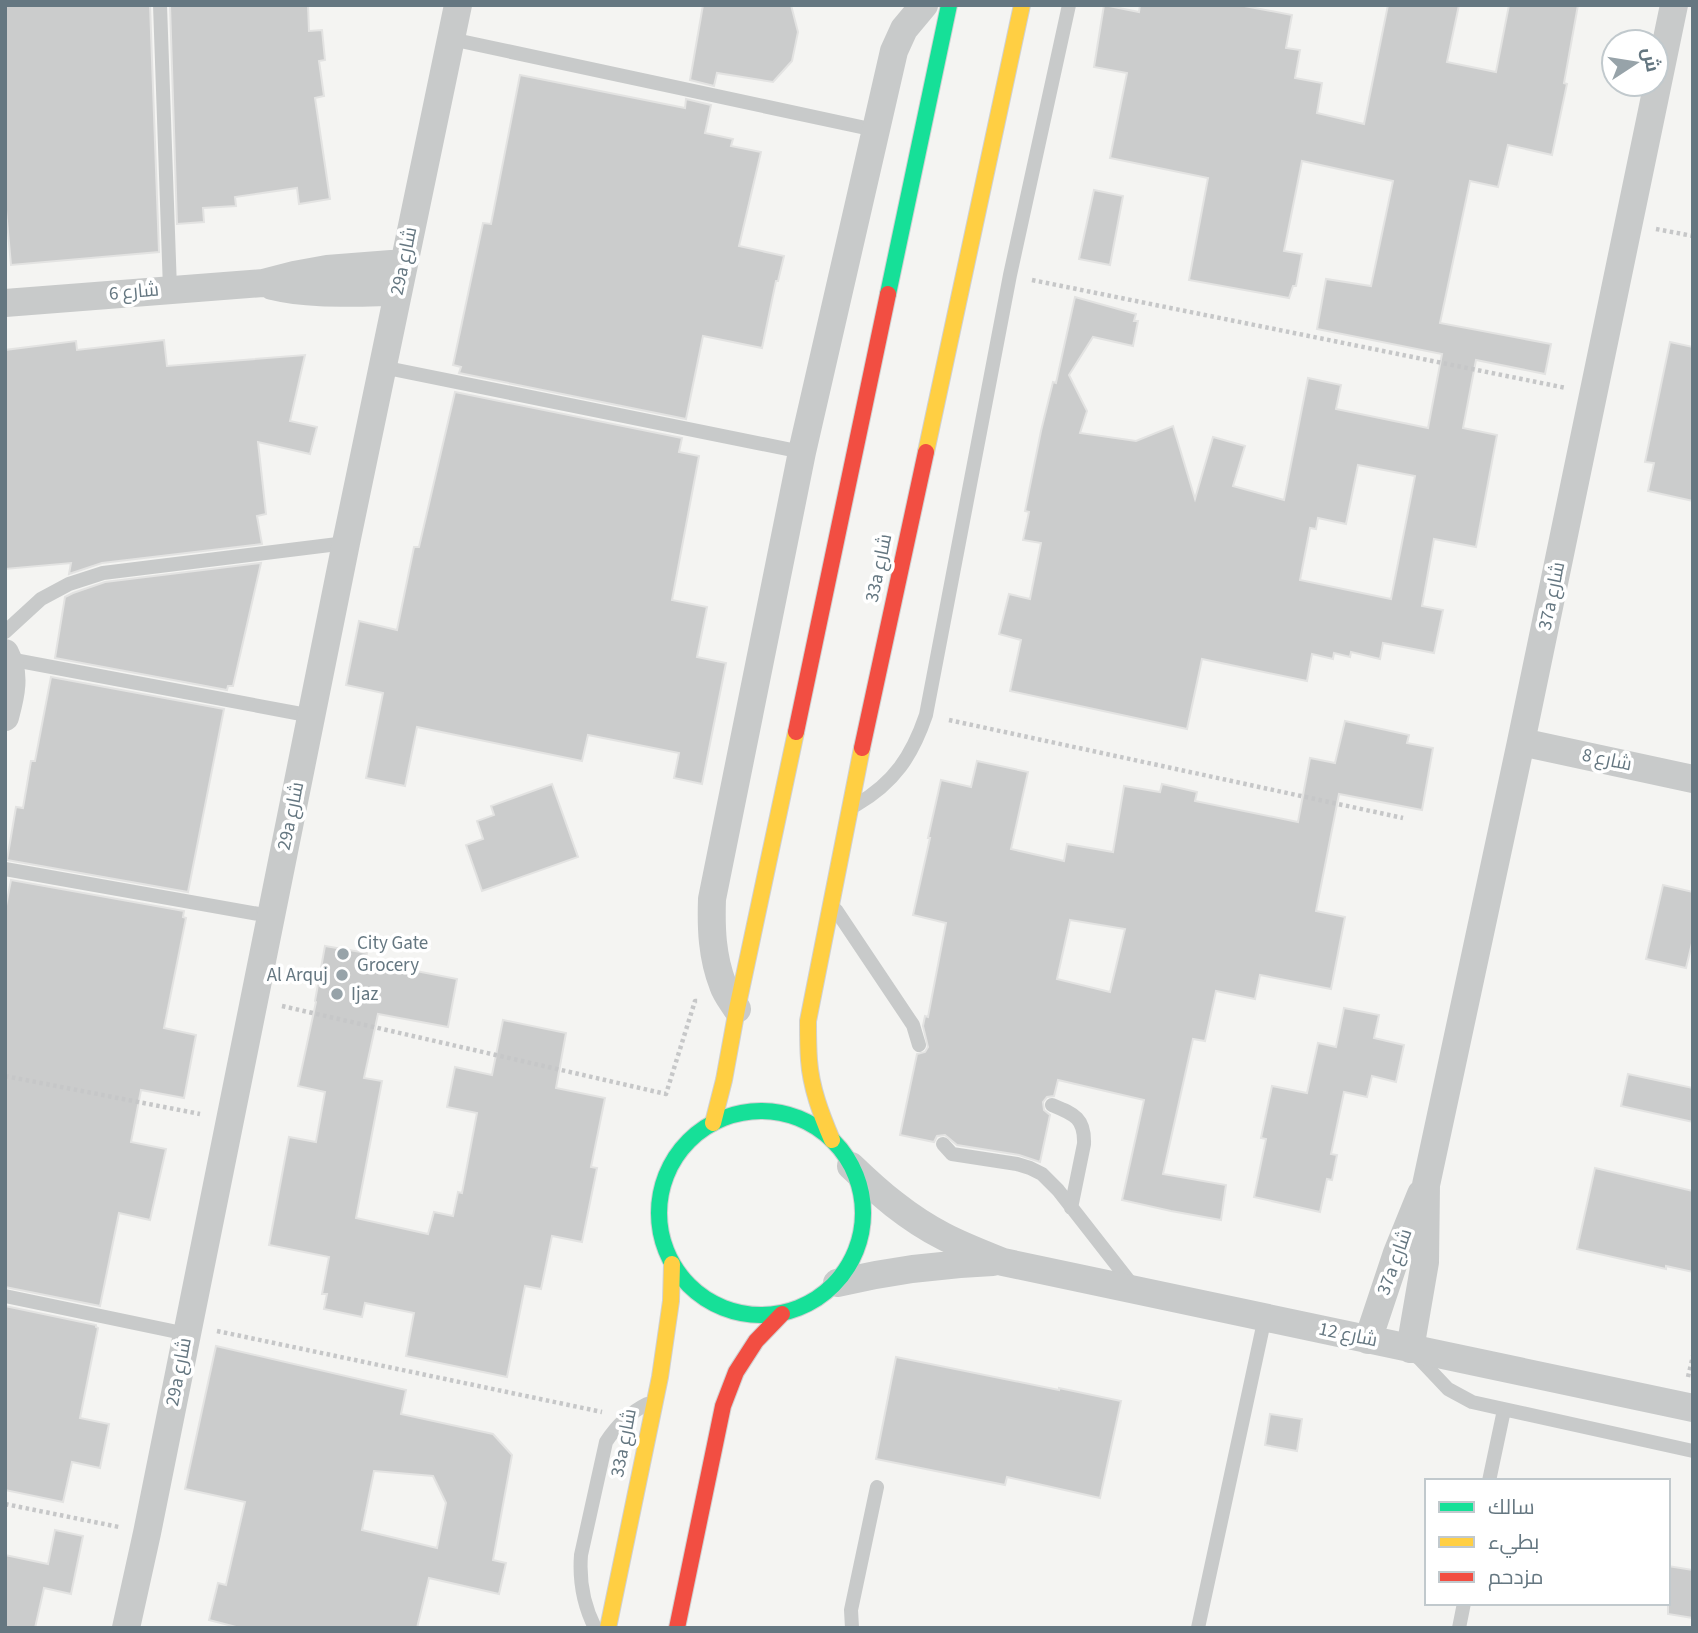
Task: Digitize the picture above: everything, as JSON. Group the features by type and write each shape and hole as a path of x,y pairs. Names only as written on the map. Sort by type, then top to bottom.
{"street":[{"name":"29a شارع","path":"125,1628 147,1532 270,916 458,5"},
{"path":"737,1009 723,988 715,960 711,931 712,899 802,452 875,130 894,51 904,29 924,5"},
{"path":"713,1123 949,5"},
{"name":"33a شارع","path":"832,1140 814,1088 809,1061 807,1021 849,809 1022,5"},
{"name":"37a شارع","path":"1410,1349 1425,1262 1426,1185 1674,5"},
{"path":"985,103 991,149"},
{"name":"شارع 6","path":"5,303 263,283 327,269 404,262"},
{"name":"شارع 6","path":"263,283 310,292 398,292"},
{"path":"5,717 12,689 12,673 7,656"},
{"name":"شارع 8","path":"1521,742 1693,779"},
{"path":"759,1111 790,1115 806,1121 832,1140 851,1166 860,1191 863,1218 855,1252 836,1283 821,1297 802,1307 782,1314 761,1316 739,1314 719,1307 685,1282 672,1265 665,1248 659,1212 665,1177 684,1145 698,1133 727,1116 759,1111"},
{"name":"شارع 12","path":"851,1166 879,1193 909,1216 942,1236 1003,1262 1693,1408"},
{"name":"37a شارع","path":"1368,1340 1397,1253 1426,1185"},
{"name":"شارع 12","path":"836,1283 919,1267 1003,1262"},
{"name":"33a شارع","path":"608,1628 667,1336 672,1265"},
{"path":"677,1628 723,1406 736,1371 756,1340 782,1314"}],"lane":[{"path":"160,5 170,289"},
{"path":"849,809 890,780 906,761 918,739 926,715 1010,275 1069,5"},
{"path":"451,39 875,130"},
{"path":"382,367 802,452"},
{"path":"5,632 41,598 69,584 103,573 346,543"},
{"path":"7,656 312,716"},
{"path":"5,869 270,916"},
{"path":"831,903 913,1025 919,1045"},
{"path":"1052,1105 1075,1115 1084,1133 1072,1208"},
{"path":"943,1144 952,1154 1030,1168 1051,1181 1136,1290"},
{"path":"5,1296 188,1330"},
{"path":"1198,1628 1265,1317"},
{"path":"1410,1349 1448,1389 1472,1402 1693,1451"},
{"path":"595,1628 585,1607 581,1587 581,1555 606,1442 626,1417 654,1400"},
{"path":"1489,1479 1504,1410"},
{"path":"852,1628 851,1610 877,1487"},
{"path":"1459,1628 1464,1605"}],"path":[{"path":"1010,275 1594,394"},
{"path":"926,715 1403,818"},
{"path":"254,999 666,1094 695,1001 737,1009"},
{"path":"5,1076 230,1119"},
{"path":"188,1330 626,1417"},
{"path":"5,1504 147,1532"}],"building":[{"path":"5,5 150,5 159,252 11,265 5,199"},
{"path":"170,5 308,5 309,31 322,30 325,60 319,61 324,96 315,98 330,199 299,204 297,188 235,197 236,206 203,208 204,222 177,224"},
{"path":"703,5 791,5 798,32 792,61 773,82 717,73 714,86 690,80"},
{"path":"1104,5 1139,12 1140,5 1239,5 1292,15 1286,48 1300,50 1295,78 1322,83 1317,113 1364,124 1388,5 1459,5 1447,62 1496,72 1509,5 1578,5 1564,83 1567,84 1552,155 1508,145 1498,187 1470,181 1440,323 1551,344 1545,374 1476,360 1463,428 1497,435 1476,547 1434,539 1422,606 1443,610 1434,653 1383,643 1380,659 1351,652 1350,657 1334,653 1333,659 1312,654 1307,681 1202,659 1187,729 1010,691 1021,640 999,634 1009,594 1030,599 1041,543 1023,540 1029,512 1025,511 1041,431 1053,382 1056,383 1075,297 1136,314 1134,321 1138,321 1133,346 1093,337 1069,375 1087,411 1080,433 1136,441 1173,426 1195,499 1213,437 1245,446 1233,486 1284,500 1308,378 1341,385 1336,409 1428,428 1442,354 1317,329 1326,279 1371,286 1393,181 1302,161 1284,251 1302,254 1296,286 1293,286 1289,298 1189,280 1208,178 1110,158 1127,73 1094,67","holes":["1358,465 1415,476 1391,599 1300,580 1310,528 1316,529 1318,518 1346,524"]},
{"path":"520,75 685,108 686,99 711,105 705,133 733,139 731,146 761,152 739,246 784,256 762,348 703,336 686,419 459,373 461,367 453,365 483,223 491,224"},
{"path":"1094,190 1123,196 1110,265 1079,259"},
{"path":"164,340 167,366 305,355 290,421 317,427 310,454 258,442 266,514 257,516 262,544 102,563 69,574 71,563 5,569 5,350 76,341 77,350"},
{"path":"1670,342 1693,347 1693,501 1648,491 1654,463 1645,462"},
{"path":"455,392 682,438 679,452 699,456 672,600 707,607 697,657 726,663 702,784 674,778 679,753 588,735 582,761 417,727 405,786 366,778 383,693 346,685 359,621 397,630 414,547 419,547"},
{"path":"261,563 233,686 228,686 227,690 55,658 65,597 73,593 105,582"},
{"path":"51,677 224,709 188,892 7,860 16,807 23,808 31,761 35,761"},
{"path":"1345,721 1409,735 1407,743 1433,748 1422,810 1339,794 1316,911 1345,917 1331,989 1260,975 1255,999 1216,991 1205,1041 1193,1039 1163,1174 1226,1185 1221,1220 1122,1200 1144,1100 1058,1080 1054,1096 1047,1097 1043,1102 1044,1110 1050,1115 1040,1162 1019,1155 957,1145 945,1135 937,1136 934,1142 900,1135 917,1054 925,1052 928,1047 923,1026 925,1016 928,1017 946,923 913,915 941,780 971,787 977,761 1028,772 1011,849 1064,861 1067,844 1113,852 1124,786 1160,792 1162,784 1197,792 1195,801 1298,822 1310,758 1335,763","holes":["1070,920 1125,929 1110,992 1057,979"]},
{"path":"552,784 578,857 482,891 466,845 483,839 477,821 494,815 491,806"},
{"path":"11,880 184,911 183,917 186,918 164,1028 196,1035 184,1098 141,1090 131,1142 166,1149 150,1220 119,1213 100,1306 5,1287 5,911"},
{"path":"1663,885 1693,892 1693,939 1686,968 1646,959"},
{"path":"325,946 367,953 365,961 457,979 448,1027 378,1014 364,1078 382,1081 356,1218 428,1234 434,1212 453,1216 458,1192 462,1193 477,1113 447,1107 455,1067 492,1075 503,1020 566,1033 556,1088 605,1098 591,1167 597,1168 582,1242 552,1236 541,1289 525,1286 507,1377 406,1356 414,1313 365,1303 362,1317 324,1309 327,1294 322,1294 329,1257 269,1245 289,1137 316,1142 325,1092 298,1086"},
{"path":"1344,1008 1379,1015 1374,1038 1404,1045 1396,1082 1372,1076 1367,1097 1344,1092 1331,1154 1337,1155 1332,1180 1327,1179 1320,1212 1254,1197 1266,1139 1261,1138 1272,1086 1307,1093 1318,1043 1336,1047"},
{"path":"1628,1074 1693,1088 1693,1122 1621,1106"},
{"path":"1595,1168 1693,1191 1693,1272 1666,1266 1666,1269 1577,1249"},
{"path":"5,1306 96,1325 98,1328 80,1418 109,1424 100,1468 72,1462 63,1502 5,1490"},
{"path":"216,1346 406,1390 401,1414 493,1434 512,1455 493,1560 506,1563 499,1594 429,1578 417,1628 240,1628 209,1620 218,1583 226,1585 245,1502 185,1489","holes":["374,1471 433,1476 446,1503 437,1548 362,1530"]},
{"path":"896,1357 1121,1401 1100,1498 1007,1477 1005,1485 876,1459"},
{"path":"1270,1414 1302,1419 1297,1451 1265,1445"},
{"path":"55,1530 83,1536 71,1594 44,1588 35,1628 5,1628 5,1555 48,1564"},
{"path":"1670,1566 1693,1570 1693,1618 1668,1614"}],"traffic: fast":[{"path":"888,294 949,5"},
{"path":"761,1111 800,1119 818,1128 833,1141 846,1156 855,1174 863,1213 855,1252 846,1270 833,1285 818,1298 800,1307 761,1315 722,1307 704,1298 689,1285 676,1270 667,1252 659,1213 667,1174 676,1156 689,1141 704,1128 722,1119 761,1111"}],"traffic: slow":[{"path":"926,452 1022,5"},
{"path":"713,1123 796,732"},
{"path":"832,1140 812,1081 808,1021 862,748"},
{"path":"608,1628 660,1377 671,1301 672,1264"}],"traffic: jam":[{"path":"796,732 888,294"},
{"path":"862,748 926,452"},
{"path":"677,1628 723,1406 736,1372 756,1341 782,1314"}],"place":[{"name":"City Gate Grocery","path":"343,954"},
{"name":"Al Arquj","path":"342,975"},
{"name":"Ijaz","path":"337,994"}]}
